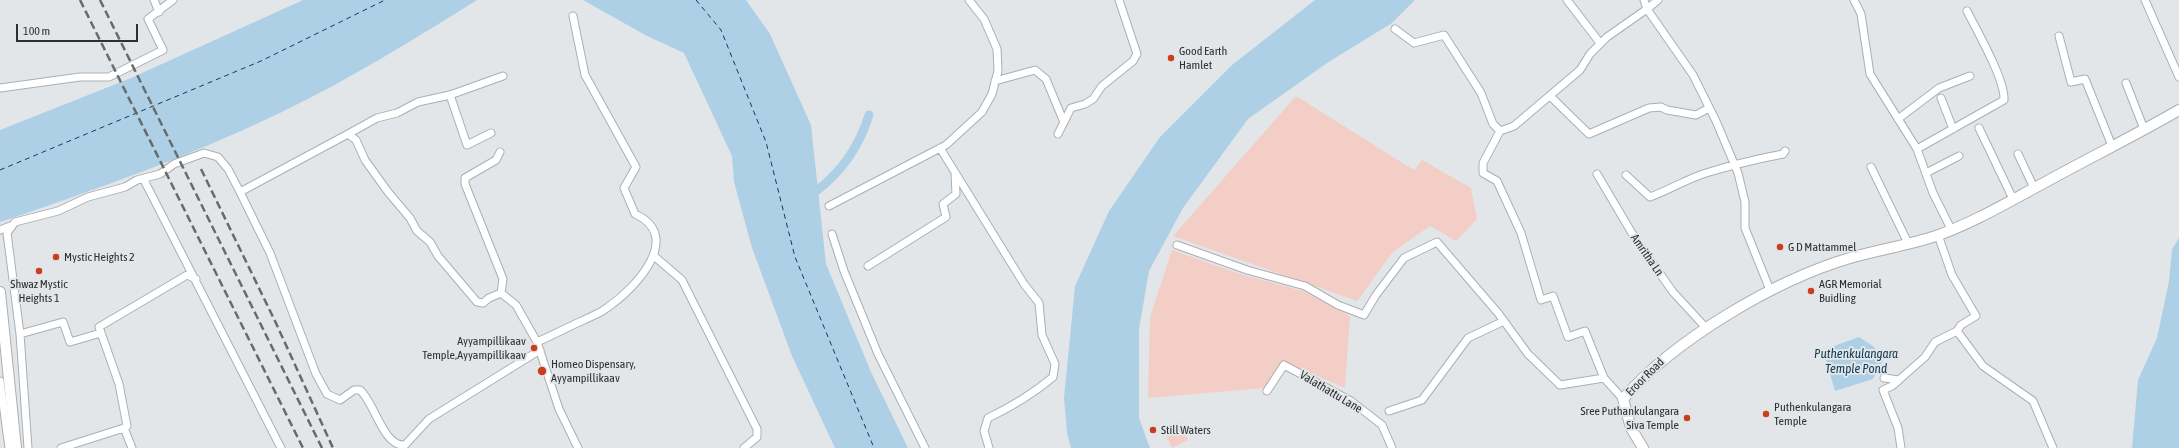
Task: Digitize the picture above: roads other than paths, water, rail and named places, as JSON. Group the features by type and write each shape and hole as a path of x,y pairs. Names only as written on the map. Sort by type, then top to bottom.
{"main road":[{"name":"Eroor Road","path":"1643,448 1631,428 1623,399 1638,382 1669,354 1709,328 1770,290 1849,258 1938,235 1951,229 2013,199 2179,110"},
{"path":"0,292 16,448"}],"street":[{"path":"154,0 159,12"},
{"path":"0,88 80,77 109,77 163,50 148,19 173,0"},
{"path":"829,206 940,148 969,126 982,112 992,94 998,71 997,49 984,19 969,0"},
{"path":"1058,134 1063,120 1071,108 1085,104 1094,99 1102,86 1133,61 1137,54 1119,0"},
{"path":"1567,0 1600,43"},
{"path":"1644,0 1648,9 1693,75 1735,166 1744,202 1745,228 1770,290"},
{"path":"1623,399 1604,378 1585,331 1568,337 1553,296 1542,300 1521,233 1497,181 1484,173 1483,163 1500,131 1514,126 1529,111 1550,96 1580,70 1590,54 1600,43 1648,9 1658,0"},
{"path":"1854,0 1861,14 1870,74 1917,149 1942,214 1951,229"},
{"path":"2145,0 2179,77"},
{"path":"1917,149 2004,100 2004,93 1996,73 1967,12"},
{"path":"0,230 15,222 58,211 88,197 125,188 137,180 144,180 160,174 174,164 204,153 211,153 218,157 228,169 270,253 301,338 316,374 327,394 340,400 354,390 360,390 370,402 387,436 395,444 405,445 429,419 538,346 608,308 633,287 654,256 657,240 647,219 635,214 624,188 636,167 585,75 574,16"},
{"path":"1395,29 1406,39 1414,43 1444,35 1481,93 1493,124 1500,131"},
{"path":"2058,36 2071,82 2085,79 2112,146"},
{"path":"995,81 1035,70 1046,80 1063,120"},
{"path":"240,192 377,118 397,113 418,102 450,95 503,76"},
{"path":"1898,118 1939,88 1970,76"},
{"path":"2126,83 2144,129"},
{"path":"450,95 467,145 491,133"},
{"path":"1550,96 1589,134 1649,108 1661,107 1667,110 1696,115 1709,108"},
{"path":"1941,98 1953,129"},
{"path":"1979,128 2013,199"},
{"path":"348,134 356,140 365,160 388,192 410,218 416,230 430,242 438,256 477,302 483,303 489,298 501,293"},
{"path":"940,148 1024,284 1039,303 1042,335 1055,364 1053,377 1043,386 1004,411 988,418 984,431 989,448"},
{"path":"1626,175 1650,197 1670,190 1705,173 1735,166 1744,162 1783,154 1785,151"},
{"path":"500,152 496,160 465,178 465,184 503,279 501,293"},
{"path":"2018,154 2034,188"},
{"path":"1926,173 1959,156"},
{"path":"1871,167 1908,243"},
{"path":"868,266 946,217 943,204 956,194 955,174"},
{"name":"Amritha Ln","path":"1597,174 1636,240 1673,292 1709,328"},
{"path":"144,180 196,279 281,448"},
{"path":"10,226 7,233 8,251 20,334 28,448"},
{"path":"832,234 844,271 878,354 925,448"},
{"path":"1901,448 1898,428 1883,390 1892,386 1925,357 1935,342 1957,331 1960,325 1976,316 1952,275 1938,235"},
{"path":"1177,245 1247,270 1305,286 1338,305 1364,315 1376,295 1404,258 1437,242 1504,321 1528,354 1560,385 1604,378"},
{"path":"654,256 682,280 757,429 757,437 744,448"},
{"path":"61,448 127,426 119,384 99,327 187,275 196,279"},
{"path":"501,293 516,305 538,346 559,409 578,448"},
{"path":"1389,411 1422,400 1468,338 1504,321"},
{"path":"20,334 63,322 70,342 101,333"},
{"path":"1957,331 1984,366 2033,401 2053,448"},
{"name":"Valathattu Lane","path":"1267,391 1284,365 1328,387 1382,425 1392,448"},
{"path":"1884,378 1899,380"},
{"path":"0,381 9,448"},
{"path":"124,428 132,448"}],"water":[{"path":"303,0 477,0 357,73 248,128 142,172 0,222 0,130 131,78"},
{"path":"583,0 746,0 770,34 811,125 826,264 871,372 908,448 835,448 792,356 752,248 734,182 732,156 684,53 647,36"},
{"path":"1315,0 1415,0 1392,23 1327,63 1248,119 1183,208 1149,271 1139,329 1139,418 1150,448 1071,448 1067,433 1064,398 1075,286 1109,211 1160,137 1232,65"},
{"path":"2179,238 2179,448 2132,448 2138,380 2157,338 2169,281 2172,249"},
{"name":"Puthenkulangara Temple Pond","path":"1859,337 1873,346 1884,359 1873,379 1835,391 1823,350"}],"waterway":[{"path":"815,192 833,176 848,158 860,138 869,115"}],"railway":[{"path":"80,0 303,448"},
{"path":"100,0 322,448"},
{"path":"201,169 275,321 333,448"}],"place":[{"name":"Good Earth Hamlet","path":"1171,58"},
{"name":"G D Mattammel","path":"1780,247"},
{"name":"Mystic Heights 2","path":"56,257"},
{"name":"Shwaz Mystic Heights 1","path":"39,271"},
{"name":"AGR Memorial Buidling","path":"1811,291"},
{"name":"Ayyampillikaav Temple,Ayyampillikaav","path":"534,348"},
{"name":"Homeo Dispensary, Ayyampillikaav","path":"542,371"},
{"name":"Puthenkulangara Temple","path":"1766,414"},
{"name":"Sree Puthankulangara Siva Temple","path":"1687,418"},
{"name":"Still Waters","path":"1153,430"}]}
